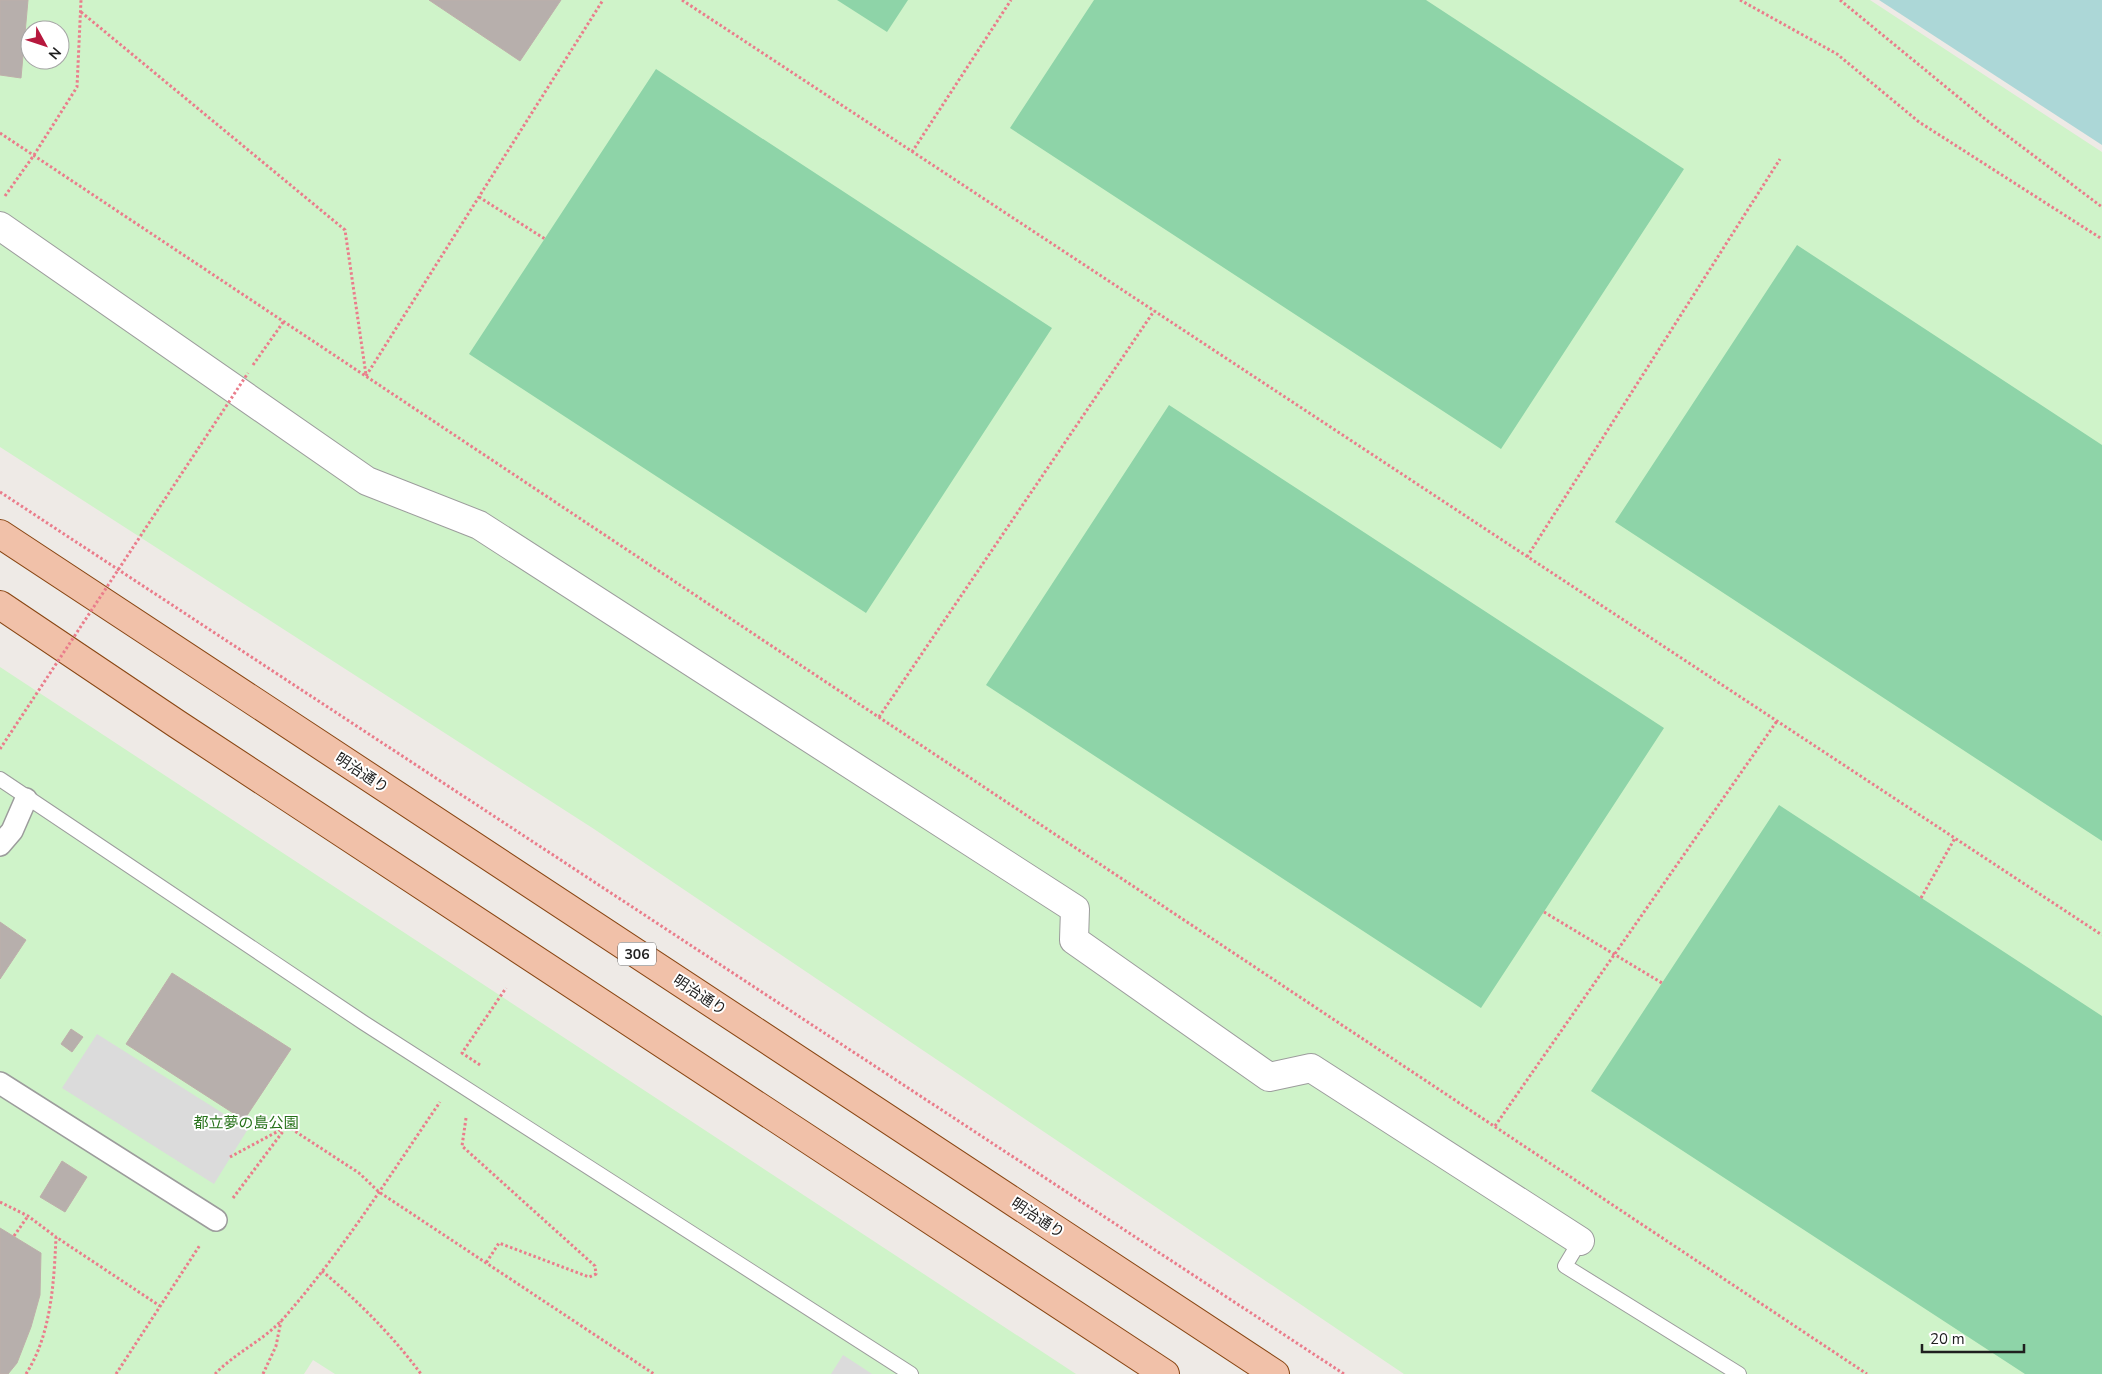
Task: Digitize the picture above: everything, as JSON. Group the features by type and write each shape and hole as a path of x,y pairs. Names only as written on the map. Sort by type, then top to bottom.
{"main road":[{"name":"明治通り","path":"0,534 1275,1374"},
{"path":"0,605 1165,1374"}],"street":[{"path":"0,226 367,481 479,525 1075,909 1074,940 1269,1076 1311,1068 1580,1241"},
{"path":"0,845 12,832 26,799"},
{"path":"0,1083 216,1220"}],"lane":[{"path":"0,780 364,1023 911,1374"},
{"path":"1580,1241 1565,1266 1738,1374"}],"path":[{"path":"0,203 34,155 77,87 81,0"},
{"path":"366,376 603,0"},
{"path":"682,0 2102,935"},
{"path":"912,152 1011,0"},
{"path":"1740,0 1837,54 1919,122 2102,239"},
{"path":"1840,0 1985,119 2102,207"},
{"path":"81,12 345,230 366,376"},
{"path":"0,132 1867,1374"},
{"path":"1527,557 1780,159"},
{"path":"479,197 545,239"},
{"path":"879,717 1154,311"},
{"path":"0,749 284,321"},
{"path":"0,492 1344,1374"},
{"path":"1495,1126 1776,721"},
{"path":"1921,898 1955,838"},
{"path":"1544,912 1662,983"},
{"path":"480,1065 462,1053 506,988"},
{"path":"215,1374 223,1365 281,1321 322,1271 379,1192 442,1099"},
{"path":"467,1115 462,1146 595,1266 596,1274 589,1277 499,1243 486,1263"},
{"path":"230,1157 287,1126"},
{"path":"379,1192 654,1374"},
{"path":"0,1202 28,1216 56,1237 160,1306"},
{"path":"14,1236 28,1216"},
{"path":"26,1374 38,1356 46,1324 54,1280 56,1237"},
{"path":"322,1271 362,1304 400,1345 421,1374"},
{"path":"262,1374 276,1346 281,1321"}],"green space":[{"path":"0,0 1870,0 2102,152 2102,1374 1404,1374 594,829 0,447"},
{"path":"837,0 908,0 887,32"},
{"path":"1094,0 1426,0 1684,169 1501,449 1010,128"},
{"path":"656,69 1052,328 866,613 469,354"},
{"path":"1797,245 2102,445 2102,841 1615,522"},
{"path":"1169,405 1664,728 1481,1008 986,685"},
{"name":"都立夢の島公園","path":"0,667 1076,1374 335,1374 313,1360 304,1374 0,1374"},
{"path":"1779,805 2102,1016 2102,1374 2025,1374 1591,1091"}],"shaded area":[{"path":"97,1034 248,1129 214,1184 62,1088"},
{"path":"843,1355 860,1366 872,1374 831,1374"}],"water":[{"path":"1879,0 2102,0 2102,145"}],"building":[{"path":"0,0 28,0 26,20 20,20 21,78 0,75"},
{"path":"429,0 561,0 520,61"},
{"path":"0,922 26,940 0,979"},
{"path":"172,973 291,1049 244,1120 126,1044"},
{"path":"71,1029 83,1037 72,1052 61,1044"},
{"path":"62,1161 87,1177 65,1212 40,1197"},
{"path":"0,1228 41,1253 40,1295 31,1327 17,1363 8,1374 0,1374"}]}
